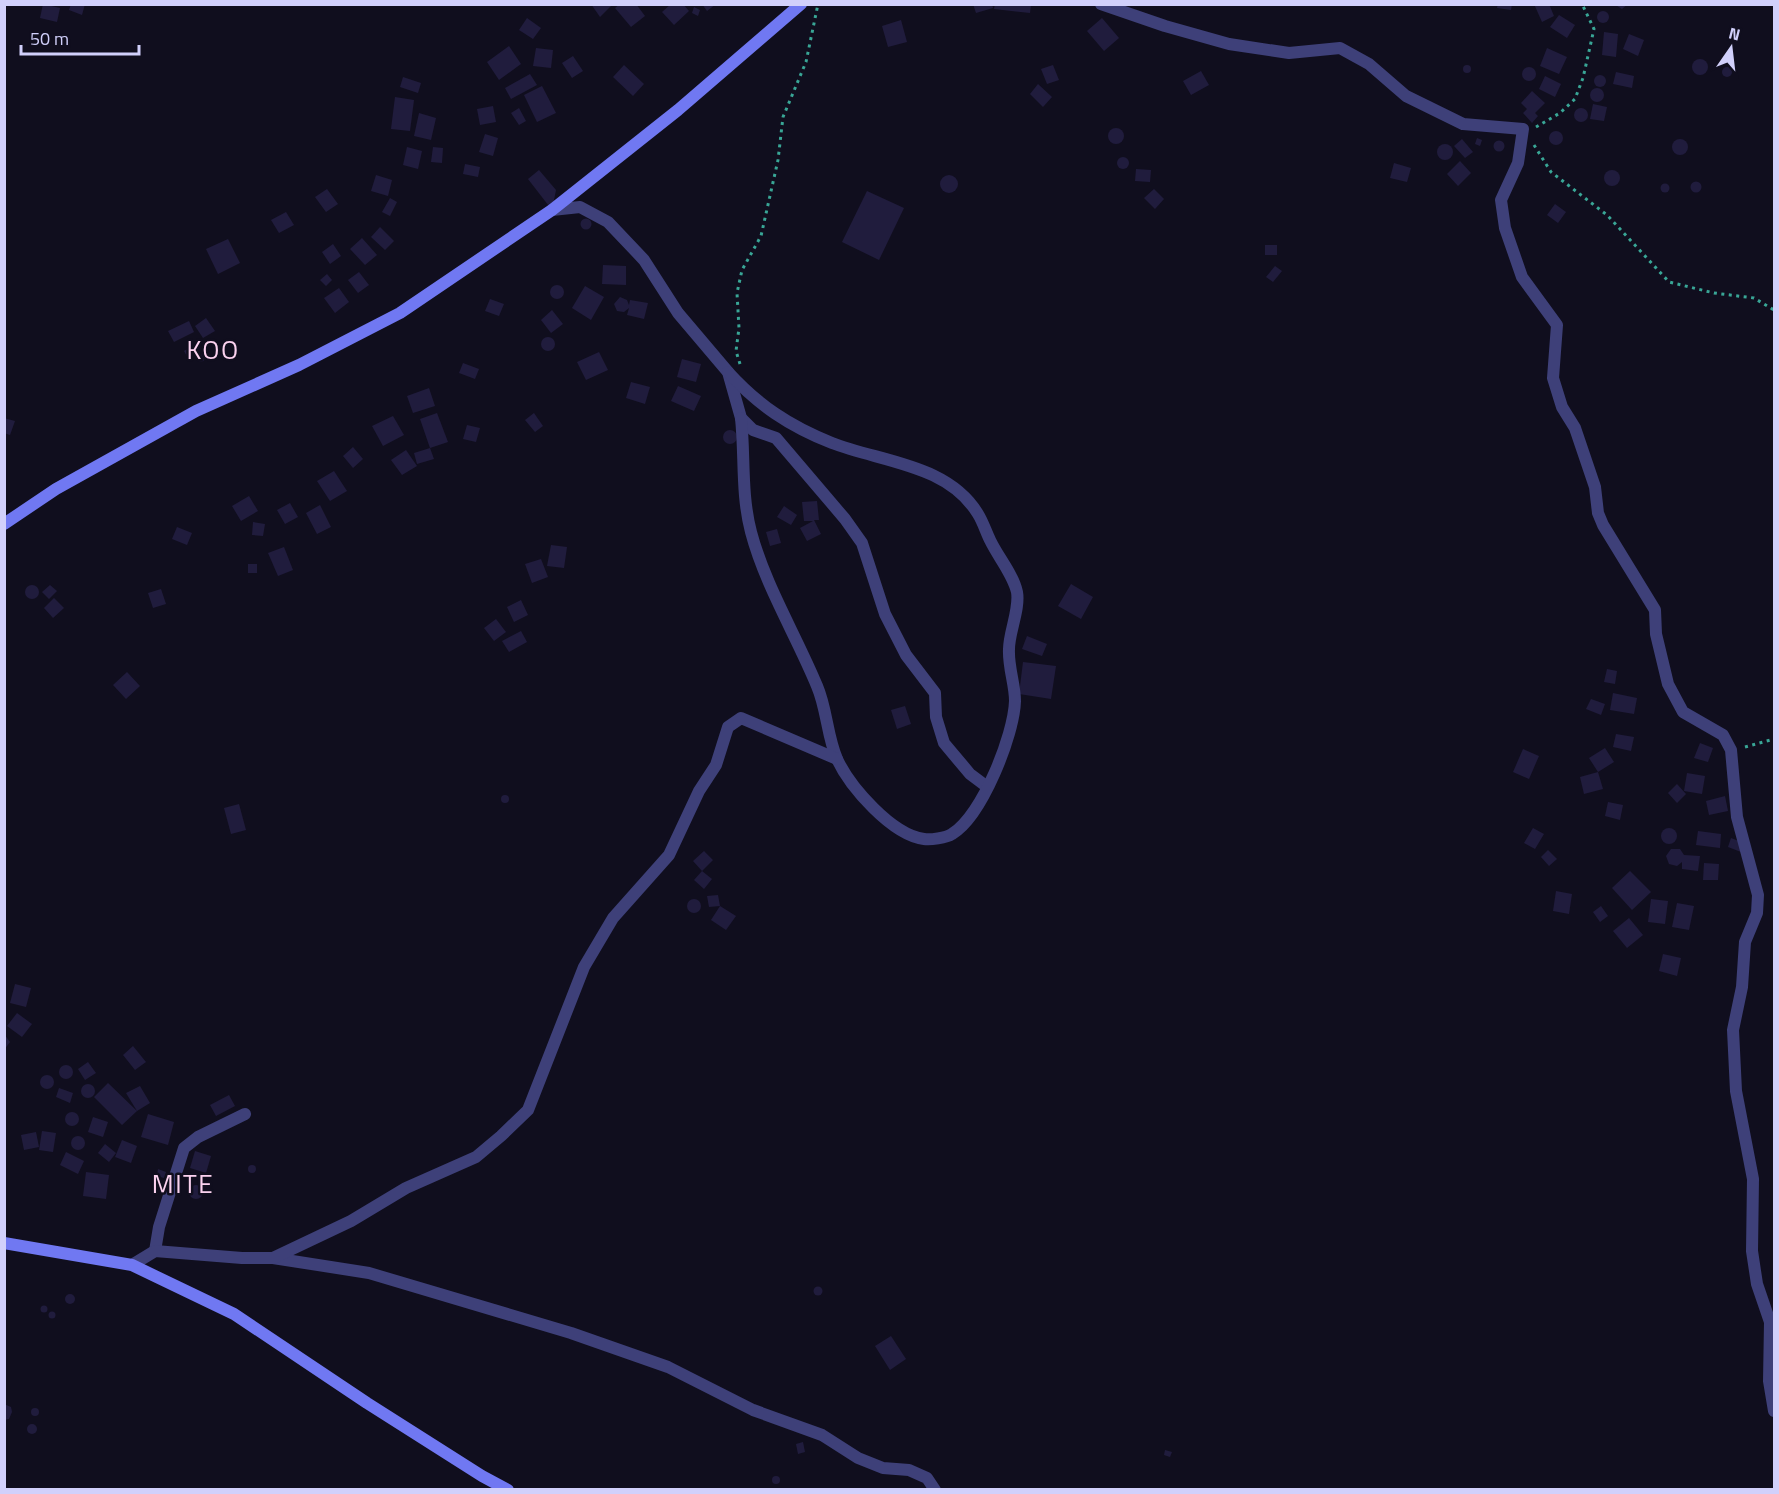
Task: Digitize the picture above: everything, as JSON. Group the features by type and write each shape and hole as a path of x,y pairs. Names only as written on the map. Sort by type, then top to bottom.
{"street":[{"path":"4,524 56,489 196,411 299,365 400,313 552,210 678,110 801,4"},
{"path":"1101,4 1165,26 1229,44 1289,53 1340,48 1369,64 1406,96 1463,124 1523,129 1518,163 1501,200 1504,228 1522,277 1557,325 1552,367 1562,406 1575,428 1595,487 1598,513 1603,525 1655,610 1656,634 1674,697 1688,717 1703,722 1724,735 1731,750 1737,817 1758,895 1756,913 1745,942 1742,987 1733,1030 1736,1091 1753,1179 1752,1251 1757,1284 1770,1322 1769,1381 1774,1411"},
{"path":"552,210 580,207 608,222 644,260 678,313 753,400 791,424 831,442 927,472 960,490 979,514 1017,593 1009,648 1015,700 1001,758 976,807 951,835 926,840 902,832 876,810 837,759 819,690 751,534 742,490 745,455 741,418 732,394 728,372"},
{"path":"741,418 753,430 776,438 795,458 862,543 885,614 906,655 935,693 936,717 944,743 970,774 986,786"},
{"path":"273,1257 351,1221 406,1188 476,1157 528,1110 584,967 613,918 669,855 699,791 717,765 728,727 741,718 837,759"},
{"path":"155,1251 159,1227 184,1148 198,1137 245,1114"},
{"path":"4,1243 132,1265 234,1314 415,1433 508,1490"},
{"path":"132,1265 155,1251 242,1258 273,1257 369,1274 482,1305 582,1336 668,1367 753,1410 822,1435 858,1458 874,1465 909,1470 927,1478 935,1490"}],"path":[{"path":"742,370 736,351 739,327 737,293 742,270 760,236 778,160 783,117 806,62 818,4"},
{"path":"1582,4 1594,29 1583,78 1575,99 1549,120 1534,128 1523,129 1551,172 1607,215 1669,282 1714,293 1754,298 1774,310"},
{"path":"1731,750 1774,739"}],"building":[{"path":"43,4 60,8 57,22 40,18"},
{"path":"71,4 85,4 82,15 69,10"},
{"path":"591,4 610,4 611,6 600,17"},
{"path":"620,4 636,4 645,16 631,27 615,8"},
{"path":"671,4 683,4 689,11 674,25 662,12"},
{"path":"702,4 716,4 707,11"},
{"path":"973,4 992,4 993,8 976,13"},
{"path":"995,4 1031,4 1030,13 994,9"},
{"path":"1498,4 1512,4 1511,10 1497,8"},
{"path":"1534,4 1549,4 1554,16 1542,22"},
{"path":"1614,4 1628,4 1622,9"},
{"path":"694,7 700,10 698,16 692,13"},
{"path":"1605,11 1609,17 1605,23 1601,23 1597,15"},
{"path":"1559,15 1575,25 1567,38 1550,27"},
{"path":"527,18 541,28 533,39 519,30"},
{"path":"1102,18 1119,38 1104,51 1087,31"},
{"path":"901,20 907,42 888,47 882,26"},
{"path":"1604,32 1618,34 1616,57 1602,55"},
{"path":"1629,34 1644,40 1638,56 1623,49"},
{"path":"509,46 521,64 499,80 487,62"},
{"path":"536,48 553,50 551,68 533,66"},
{"path":"1547,48 1567,57 1559,74 1540,66"},
{"path":"573,56 583,71 572,78 562,63"},
{"path":"1700,59 1708,67 1700,75 1692,67"},
{"path":"624,65 644,84 633,96 613,77"},
{"path":"1053,65 1059,80 1047,84 1041,69"},
{"path":"1467,65 1471,69 1467,73 1463,69"},
{"path":"1526,67 1532,67 1536,74 1532,81 1526,81 1522,77 1522,71"},
{"path":"1727,67 1731,68 1731,76 1727,77 1723,76 1722,72 1723,68"},
{"path":"1201,71 1209,85 1191,95 1183,81"},
{"path":"1616,72 1634,76 1632,88 1613,84"},
{"path":"530,74 537,85 511,99 505,88"},
{"path":"1602,75 1606,81 1602,87 1598,87 1594,79"},
{"path":"1545,76 1561,84 1555,97 1539,89"},
{"path":"403,77 421,83 418,93 400,87"},
{"path":"1038,84 1052,97 1043,107 1030,94"},
{"path":"542,86 556,113 537,122 524,95"},
{"path":"1597,88 1602,90 1604,95 1602,100 1597,102 1592,100 1590,95 1592,90"},
{"path":"1532,91 1545,103 1535,113 1538,116 1532,123 1523,113 1527,109 1521,103"},
{"path":"395,97 414,100 410,131 391,129"},
{"path":"1593,104 1607,107 1604,121 1590,119"},
{"path":"493,106 496,122 480,125 477,109"},
{"path":"519,108 526,121 519,125 511,113"},
{"path":"1581,108 1586,110 1588,115 1586,120 1581,122 1576,120 1574,115 1576,110"},
{"path":"419,113 436,118 431,140 414,136"},
{"path":"1116,128 1124,136 1116,144 1108,136"},
{"path":"1553,131 1559,131 1563,138 1559,145 1553,145 1549,141 1549,135"},
{"path":"485,134 498,138 493,156 479,152"},
{"path":"1477,138 1482,140 1480,146 1475,144"},
{"path":"1462,139 1473,152 1465,158 1454,146"},
{"path":"1677,139 1683,139 1688,147 1686,153 1677,155 1672,150 1672,144"},
{"path":"1499,140 1505,146 1499,152 1493,146"},
{"path":"1445,144 1453,152 1445,160 1437,152"},
{"path":"407,147 422,151 418,169 403,165"},
{"path":"433,147 443,148 442,163 431,162"},
{"path":"1125,157 1128,158 1128,168 1121,169 1118,168 1117,161 1118,158"},
{"path":"1460,161 1471,173 1458,186 1447,174"},
{"path":"1394,163 1411,168 1407,182 1390,178"},
{"path":"465,164 480,167 478,177 463,174"},
{"path":"1136,169 1151,170 1150,182 1135,181"},
{"path":"539,170 556,190 552,210 528,179"},
{"path":"1612,170 1618,172 1620,178 1618,184 1612,186 1606,184 1604,178 1606,172"},
{"path":"376,175 392,180 388,196 371,191"},
{"path":"949,175 955,178 958,184 955,190 949,193 943,190 940,184 943,178"},
{"path":"1696,182 1700,183 1700,191 1696,192 1692,191 1691,187 1692,183"},
{"path":"1665,183 1670,188 1665,193 1660,188"},
{"path":"327,189 338,204 326,212 315,197"},
{"path":"1154,189 1164,199 1155,209 1144,198"},
{"path":"867,191 904,208 879,260 842,242"},
{"path":"390,198 397,202 390,216 382,212"},
{"path":"1555,204 1566,212 1558,223 1547,215"},
{"path":"286,212 294,225 279,233 271,220"},
{"path":"586,218 592,224 586,230 580,224"},
{"path":"380,227 394,241 385,250 371,237"},
{"path":"362,238 377,255 365,265 350,249"},
{"path":"228,239 240,263 218,274 206,249"},
{"path":"333,244 341,256 330,264 322,252"},
{"path":"1265,245 1277,245 1277,255 1265,255"},
{"path":"603,265 626,266 626,285 602,284"},
{"path":"1275,266 1282,271 1273,282 1266,277"},
{"path":"359,272 369,285 358,293 348,280"},
{"path":"327,274 332,280 326,286 320,280"},
{"path":"554,285 560,285 564,292 560,299 554,299 550,295 550,289"},
{"path":"585,286 604,297 591,320 572,308"},
{"path":"339,288 349,302 335,313 324,298"},
{"path":"620,297 627,300 629,305 630,300 648,303 644,319 627,315 629,308 624,312 617,311 614,304"},
{"path":"490,299 504,304 499,316 485,311"},
{"path":"552,310 563,324 551,333 541,320"},
{"path":"206,318 215,331 203,338 195,326"},
{"path":"189,321 194,332 174,342 168,331"},
{"path":"545,337 551,337 555,344 551,351 545,351 541,347 541,341"},
{"path":"190,347 195,354 188,358 184,351"},
{"path":"599,352 608,370 586,380 577,362"},
{"path":"201,355 204,358 201,361 198,358"},
{"path":"682,359 701,364 696,382 677,377"},
{"path":"463,363 479,369 475,379 459,373"},
{"path":"631,382 650,387 645,404 626,398"},
{"path":"678,386 701,396 694,411 671,401"},
{"path":"429,388 435,406 413,413 407,396"},
{"path":"437,413 448,442 430,448 420,419"},
{"path":"534,413 543,426 535,432 525,420"},
{"path":"393,416 404,435 383,446 372,426"},
{"path":"4,418 15,421 10,435 4,433"},
{"path":"467,425 480,428 476,442 463,439"},
{"path":"727,430 733,430 737,437 733,444 727,444 723,440 723,434"},
{"path":"353,447 363,459 353,468 343,456"},
{"path":"430,448 434,459 417,464 414,453"},
{"path":"406,450 417,466 402,475 391,460"},
{"path":"334,471 347,491 330,501 317,481"},
{"path":"249,496 258,511 241,521 232,506"},
{"path":"817,501 819,520 814,520 821,534 807,541 800,528 813,521 804,521 802,502"},
{"path":"290,503 298,517 285,524 277,510"},
{"path":"320,505 331,527 317,534 306,513"},
{"path":"784,506 797,515 791,525 777,517"},
{"path":"253,522 265,524 263,536 252,535"},
{"path":"177,527 192,533 187,545 172,539"},
{"path":"777,529 781,543 770,546 766,532"},
{"path":"551,545 567,547 564,568 547,566"},
{"path":"284,547 293,570 278,576 268,553"},
{"path":"541,559 548,577 532,583 525,564"},
{"path":"248,564 257,564 257,573 248,573"},
{"path":"1071,584 1093,597 1081,619 1058,606"},
{"path":"32,585 37,587 39,592 37,597 32,599 27,597 25,592 27,587"},
{"path":"50,585 57,591 49,599 42,592"},
{"path":"161,589 166,604 153,608 148,593"},
{"path":"54,598 64,608 53,618 44,608"},
{"path":"521,600 528,615 514,622 507,607"},
{"path":"496,619 506,632 494,641 484,628"},
{"path":"521,631 527,642 509,652 502,641"},
{"path":"1027,636 1047,644 1042,656 1022,649"},
{"path":"1023,662 1056,666 1051,699 1019,694"},
{"path":"1607,669 1617,671 1615,684 1604,682"},
{"path":"127,672 140,686 126,699 113,685"},
{"path":"1613,693 1637,698 1634,714 1610,710"},
{"path":"1591,699 1605,704 1601,715 1586,709"},
{"path":"905,706 911,724 897,729 891,710"},
{"path":"1616,734 1634,737 1631,751 1613,747"},
{"path":"1700,743 1713,748 1708,762 1694,758"},
{"path":"1605,748 1614,762 1598,772 1589,758"},
{"path":"1523,749 1539,756 1529,779 1513,772"},
{"path":"1598,772 1603,789 1584,794 1580,777"},
{"path":"1687,773 1705,776 1702,794 1684,791"},
{"path":"1677,784 1686,794 1677,803 1668,793"},
{"path":"505,795 509,799 505,803 501,799"},
{"path":"1725,796 1728,811 1709,815 1706,801"},
{"path":"1608,802 1623,805 1620,820 1605,816"},
{"path":"239,804 246,830 231,834 224,808"},
{"path":"1533,828 1544,834 1535,849 1524,843"},
{"path":"1666,828 1672,828 1677,836 1675,842 1666,844 1661,839 1661,833"},
{"path":"1698,831 1721,834 1720,848 1696,845"},
{"path":"1731,838 1744,843 1741,852 1728,847"},
{"path":"1671,849 1680,849 1684,855 1700,856 1698,871 1682,869 1682,862 1677,866 1669,864 1666,856"},
{"path":"1548,850 1557,859 1549,866 1541,857"},
{"path":"704,851 713,860 702,871 693,861"},
{"path":"1704,863 1719,864 1718,880 1703,880"},
{"path":"702,871 712,879 704,889 694,880"},
{"path":"1630,871 1651,892 1632,910 1612,888"},
{"path":"1556,891 1572,894 1569,914 1553,911"},
{"path":"718,895 720,906 709,907 707,896"},
{"path":"691,899 697,899 701,906 697,913 691,913 687,909 687,903"},
{"path":"1651,899 1668,901 1665,924 1648,922"},
{"path":"1677,903 1694,906 1689,930 1672,927"},
{"path":"720,906 736,916 726,930 711,920"},
{"path":"1601,906 1608,916 1600,922 1593,912"},
{"path":"1629,918 1643,935 1627,948 1613,931"},
{"path":"1663,954 1681,958 1677,976 1659,971"},
{"path":"15,984 31,988 26,1007 10,1003"},
{"path":"17,1013 32,1024 22,1037 7,1026"},
{"path":"4,1034 10,1042 4,1050"},
{"path":"133,1046 146,1062 135,1070 123,1055"},
{"path":"88,1062 96,1073 85,1080 78,1069"},
{"path":"63,1065 69,1065 73,1072 69,1079 63,1079 59,1075 59,1069"},
{"path":"47,1075 52,1077 54,1082 52,1087 47,1089 42,1087 40,1082 42,1077"},
{"path":"108,1083 137,1111 122,1125 94,1097"},
{"path":"85,1084 91,1084 95,1091 91,1098 85,1098 81,1094 81,1088"},
{"path":"140,1086 150,1103 137,1111 126,1093"},
{"path":"59,1088 73,1093 70,1103 56,1097"},
{"path":"229,1095 235,1106 216,1116 210,1105"},
{"path":"69,1112 75,1112 79,1119 75,1126 69,1126 65,1122 65,1116"},
{"path":"148,1114 174,1122 168,1145 141,1137"},
{"path":"93,1117 108,1122 103,1137 88,1132"},
{"path":"42,1131 56,1133 53,1152 39,1150"},
{"path":"36,1132 39,1147 24,1150 21,1135"},
{"path":"75,1136 81,1136 85,1143 81,1150 75,1150 71,1146 71,1140"},
{"path":"122,1140 137,1146 131,1163 115,1157"},
{"path":"105,1144 116,1153 109,1162 98,1153"},
{"path":"195,1151 211,1156 206,1173 190,1168"},
{"path":"66,1152 84,1161 78,1174 60,1165"},
{"path":"252,1165 256,1169 252,1173 248,1169"},
{"path":"158,1169 166,1172 164,1178 157,1176"},
{"path":"86,1172 109,1175 106,1199 83,1196"},
{"path":"193,1185 199,1185 203,1192 199,1199 193,1199 189,1195 189,1189"},
{"path":"818,1286 823,1291 818,1296 813,1291"},
{"path":"70,1294 74,1295 74,1303 70,1304 66,1303 65,1299 66,1295"},
{"path":"44,1306 47,1309 44,1312 41,1309"},
{"path":"52,1312 55,1315 52,1318 49,1315"},
{"path":"891,1336 906,1359 890,1370 875,1346"},
{"path":"4,1404 11,1407 12,1412 9,1419 4,1420"},
{"path":"35,1408 39,1412 35,1416 31,1412"},
{"path":"32,1424 36,1425 36,1433 32,1434 28,1433 27,1429 28,1425"},
{"path":"803,1442 805,1452 798,1454 796,1444"},
{"path":"1165,1450 1172,1452 1170,1457 1164,1455"},
{"path":"776,1476 780,1480 776,1484 772,1480"}],"district":[{"name":"KOO","path":"213,349"},
{"name":"MITE","path":"183,1183"}]}
